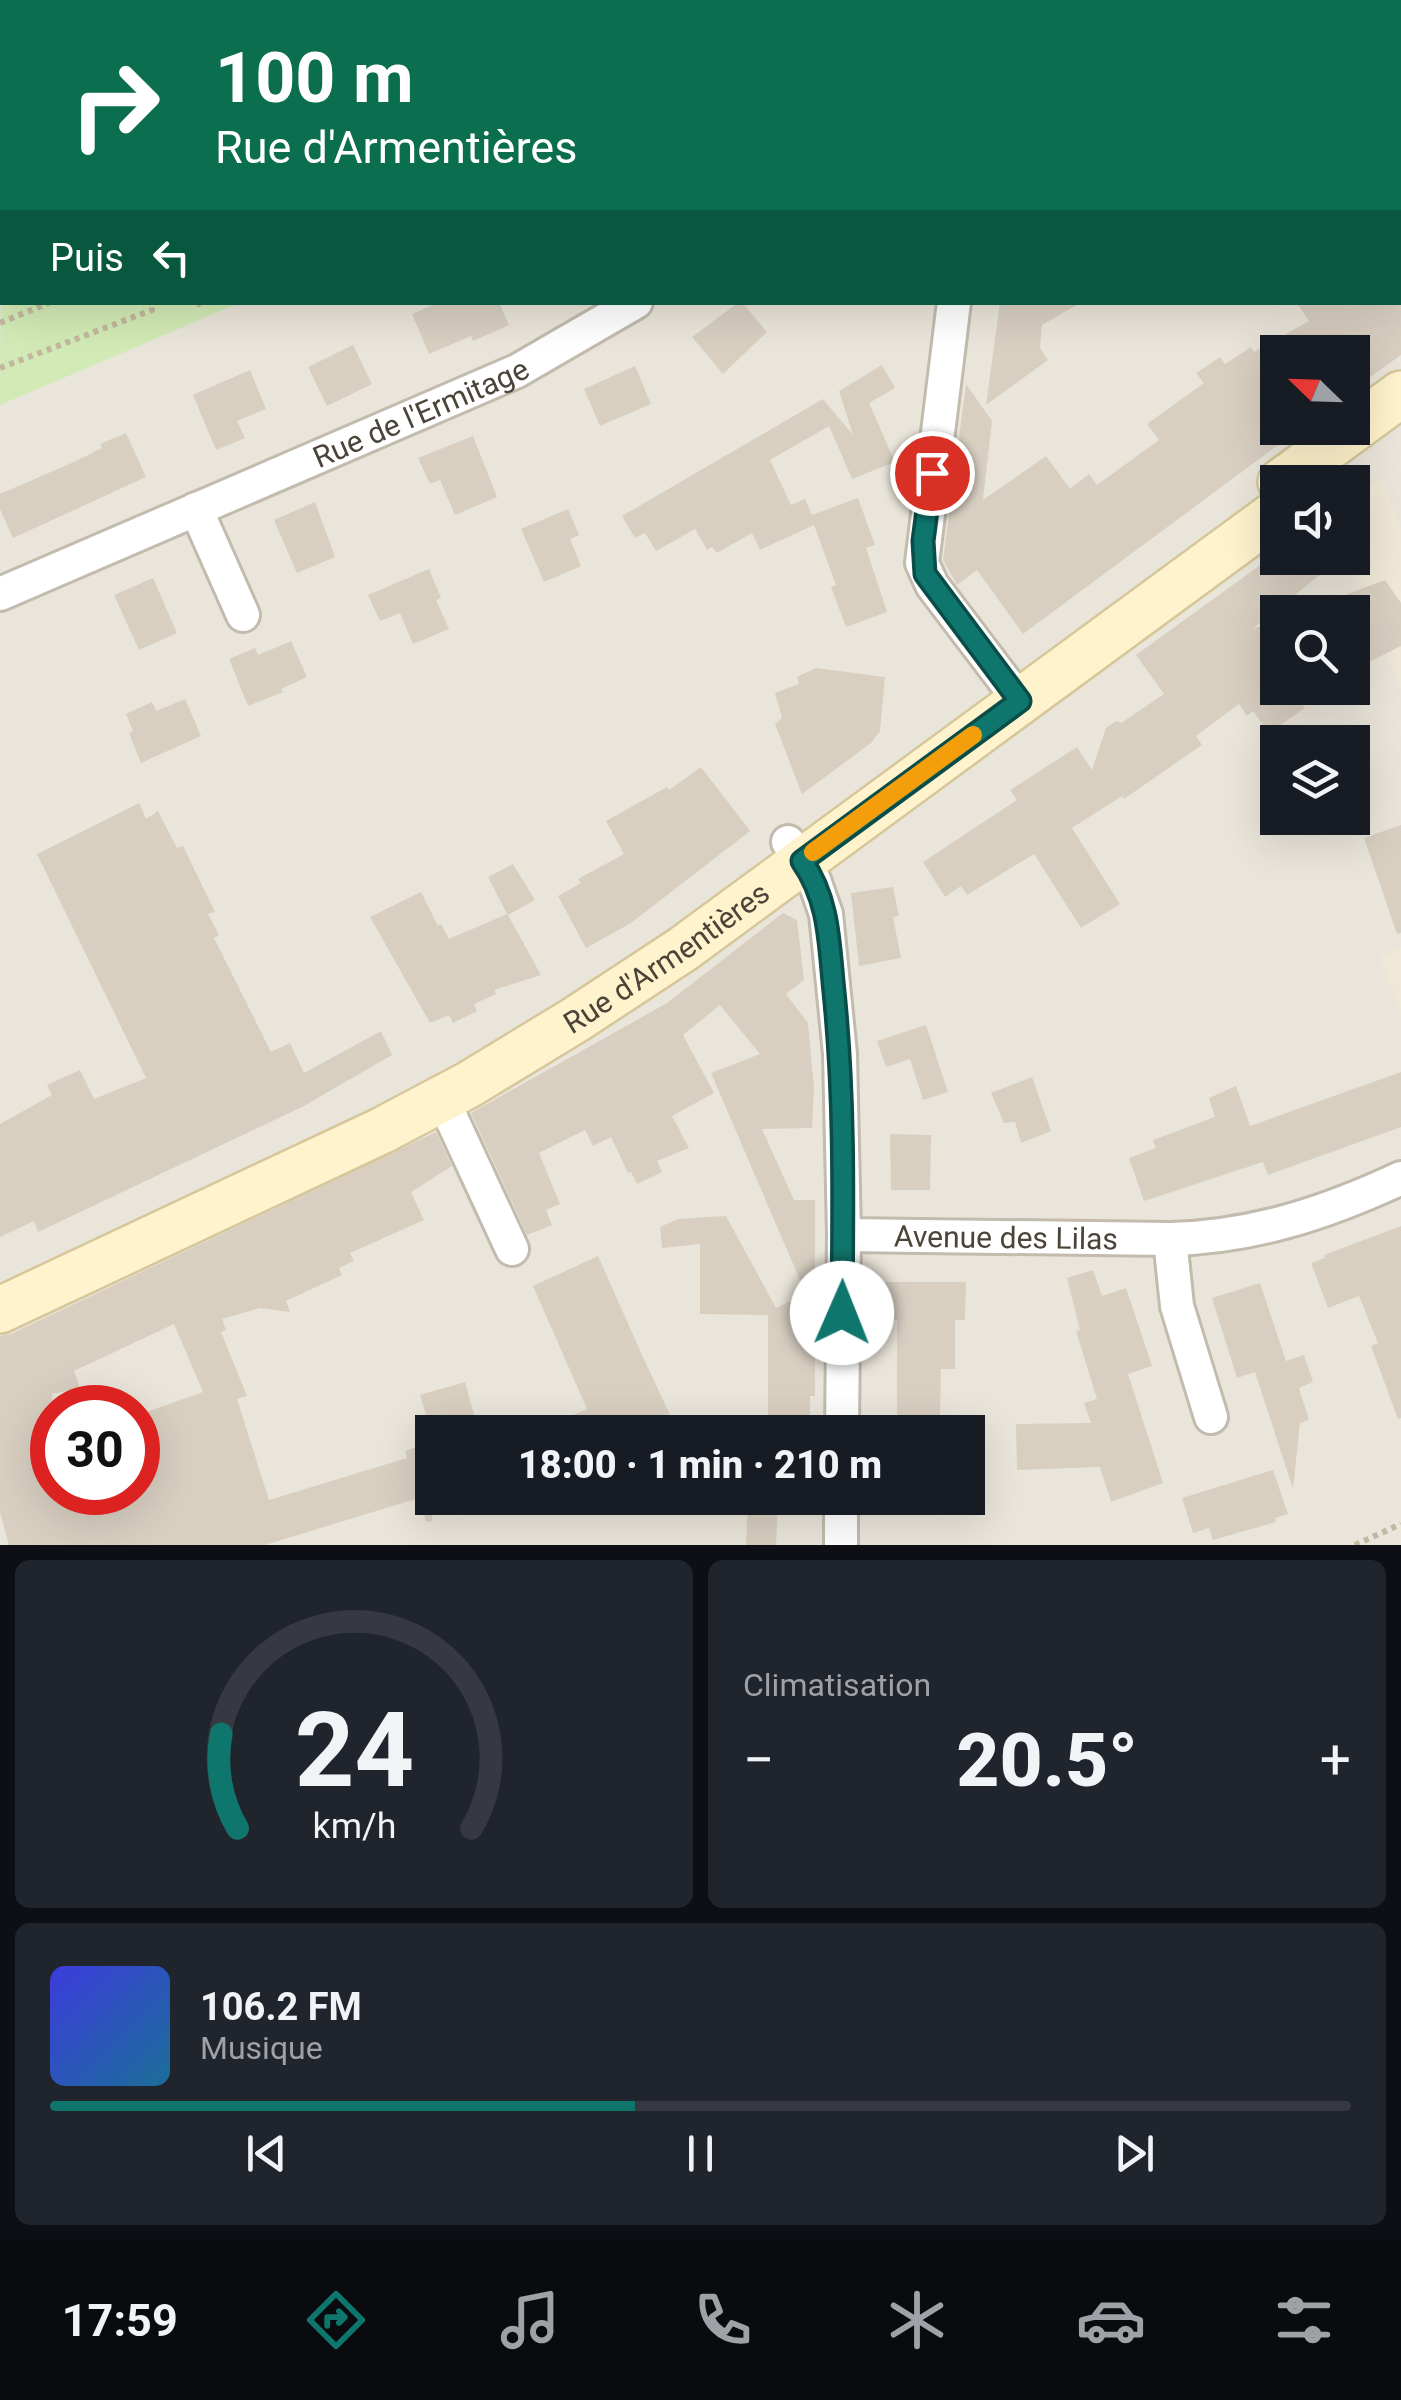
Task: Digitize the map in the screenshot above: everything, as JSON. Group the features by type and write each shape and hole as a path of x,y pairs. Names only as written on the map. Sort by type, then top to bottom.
{"main road":[{"name":"Rue d'Armentières","path":"1305,465 1401,394"},
{"path":"1342,465 1401,422"},
{"name":"Rue d'Armentières","path":"0,1282 415,1086 599,976 795,851 1013,692 1260,499"},
{"name":"Rue d'Armentières","path":"1013,692 1260,524"},
{"name":"Rue d'Armentières","path":"0,1310 382,1131 468,1085 658,966 795,851"}],"street":[{"name":"Rue de l'Ermitage","path":"0,594 517,371 631,305"},
{"path":"954,305 922,564 932,585 1013,692"},
{"path":"196,509 244,615"},
{"path":"795,851 818,888 826,914 842,1080 842,1415"},
{"path":"448,1111 512,1249"},
{"name":"Avenue des Lilas","path":"844,1235 1170,1239 1217,1236 1272,1228 1401,1178"},
{"path":"1170,1239 1176,1306 1211,1417"},
{"path":"841,1515 841,1545"}],"path":[{"path":"0,323 44,305"},
{"path":"0,368 152,310 150,305"},
{"path":"1355,1545 1401,1524"}],"shaded area":[{"path":"0,305 1401,305 1401,1545 0,1545"},
{"path":"1382,477 1401,529 1401,690 1370,608 1370,595 1365,595 1357,575 1370,575 1370,486"},
{"path":"1401,948 1401,1016 1380,957"}],"green space":[{"path":"1,305 234,305 0,405"}],"building":[{"path":"432,305 500,305 509,325 429,354 412,314"},
{"path":"735,305 744,305 767,332 723,374 692,337"},
{"path":"1000,305 1077,305 1042,325 1040,348 1048,360 986,405"},
{"path":"1298,305 1401,305 1401,355 1370,377 1370,335 1284,335 1309,321"},
{"path":"353,345 372,384 327,406 308,367"},
{"path":"1251,347 1254,352 1260,349 1260,445 1278,445 1023,634 977,570 957,585 943,560 966,384 992,421 983,500 1046,456 1070,489 1089,474 1097,485 1159,440 1147,424 1204,383 1196,373 1220,357 1225,364"},
{"path":"882,365 895,388 869,403 895,462 852,479 829,426 770,460 791,505 805,499 812,515 858,498 875,545 866,548 887,612 846,627 831,587 836,585 814,525 760,550 752,533 717,553 712,547 707,550 695,529 656,551 645,533 635,538 622,516 823,399 853,435 839,391"},
{"path":"635,366 651,404 600,426 584,389"},
{"path":"250,370 266,409 237,421 245,438 216,450 193,395"},
{"path":"126,433 146,477 13,538 0,509 0,494 76,461 102,448 100,444"},
{"path":"473,436 497,497 455,515 440,480 430,484 418,458"},
{"path":"315,502 335,557 297,573 274,520"},
{"path":"568,509 579,535 570,539 581,566 544,582 521,529"},
{"path":"1260,565 1260,575 1320,575 1295,595 1260,595 1260,623 1252,629 1260,626 1260,705 1305,708 1281,725 1263,725 1253,711 1247,716 1239,704 1196,736 1202,745 1124,799 1122,796 1072,828 1120,904 1081,928 1034,854 967,895 961,886 945,897 923,862 1017,800 1010,790 1077,747 1092,770 1106,728 1116,721 1121,723 1164,694 1136,655"},
{"path":"429,569 441,598 436,600 449,629 413,644 400,613 380,621 368,595"},
{"path":"153,578 177,633 139,650 114,595"},
{"path":"1385,580 1401,603 1401,646 1370,662 1370,595 1345,595"},
{"path":"291,641 307,677 248,706 229,659 255,648 258,655"},
{"path":"816,668 885,677 880,731 871,743 802,794 775,724 782,718 775,693 799,684 797,677"},
{"path":"185,699 201,736 141,763 126,714 152,702 156,711"},
{"path":"701,767 750,831 631,923 586,948 558,896 581,883 578,879 624,854 606,821 667,787 669,790"},
{"path":"139,803 146,819 158,811 177,848 183,846 215,912 208,914 219,935 214,938 271,1052 290,1043 304,1073 381,1031 392,1055 302,1107 38,1232 34,1221 0,1237 0,1124 52,1095 47,1085 80,1070 94,1099 146,1078 37,854"},
{"path":"1401,825 1401,933 1397,934 1364,838"},
{"path":"513,864 535,900 508,915 541,975 494,990 496,994 474,1004 477,1011 453,1023 449,1015 430,1023 370,917 421,892 449,939 507,914 488,877"},
{"path":"893,887 899,916 893,917 901,958 859,966 851,893"},
{"path":"783,913 797,920 804,980 786,994 808,1023 814,1088 812,1128 762,1129 794,1200 815,1200 815,1396 810,1396 810,1415 768,1415 768,1315 700,1314 700,1244 662,1248 660,1227 678,1219 726,1216 776,1308 806,1294 711,1073 760,1054 720,1005 683,1035 714,1093 672,1116 689,1148 657,1161 662,1172 637,1184 611,1137 593,1146 585,1130 539,1153 560,1204 546,1210 552,1225 527,1235 471,1113 667,1003"},
{"path":"926,1025 948,1092 923,1100 910,1059 886,1067 877,1041"},
{"path":"1401,1072 1401,1127 1268,1175 1263,1162 1144,1201 1129,1158 1156,1148 1153,1140 1215,1117 1209,1098 1236,1086 1250,1126"},
{"path":"1032,1077 1051,1131 1021,1143 1015,1122 1004,1123 991,1093"},
{"path":"436,1132 452,1166 411,1192 424,1220 350,1253 354,1261 339,1268 342,1275 286,1301 290,1312 260,1308 222,1319 226,1330 221,1332 247,1396 237,1399 269,1500 407,1458 405,1451 415,1448 415,1499 265,1545 9,1545 0,1512 0,1336"},
{"path":"890,1134 931,1135 930,1190 891,1190"},
{"path":"1401,1226 1398,1419 1371,1346 1378,1343 1359,1296 1328,1308 1311,1263"},
{"path":"598,1256 670,1415 573,1415 587,1409 533,1286"},
{"path":"1093,1270 1102,1296 1126,1288 1152,1366 1128,1374 1163,1483 1111,1502 1100,1467 1017,1470 1016,1424 1091,1423 1084,1403 1097,1399 1076,1331 1080,1330 1067,1278"},
{"path":"882,1282 966,1282 965,1320 955,1320 955,1369 941,1369 940,1415 897,1415 897,1320 882,1320"},
{"path":"1260,1283 1286,1361 1304,1355 1313,1382 1299,1388 1309,1420 1300,1423 1293,1489 1255,1372 1237,1378 1212,1298"},
{"path":"465,1382 474,1415 426,1415 420,1395"},
{"path":"1273,1470 1288,1514 1275,1518 1276,1522 1213,1540 1209,1528 1193,1533 1182,1498"},
{"path":"747,1515 777,1515 776,1545 746,1545"}],"slow traffic":[{"path":"813,852 973,735"}],"route":[{"path":"842,1313 840,1054 826,914 818,888 802,861 1020,701 925,574 923,541 932,473"}]}
